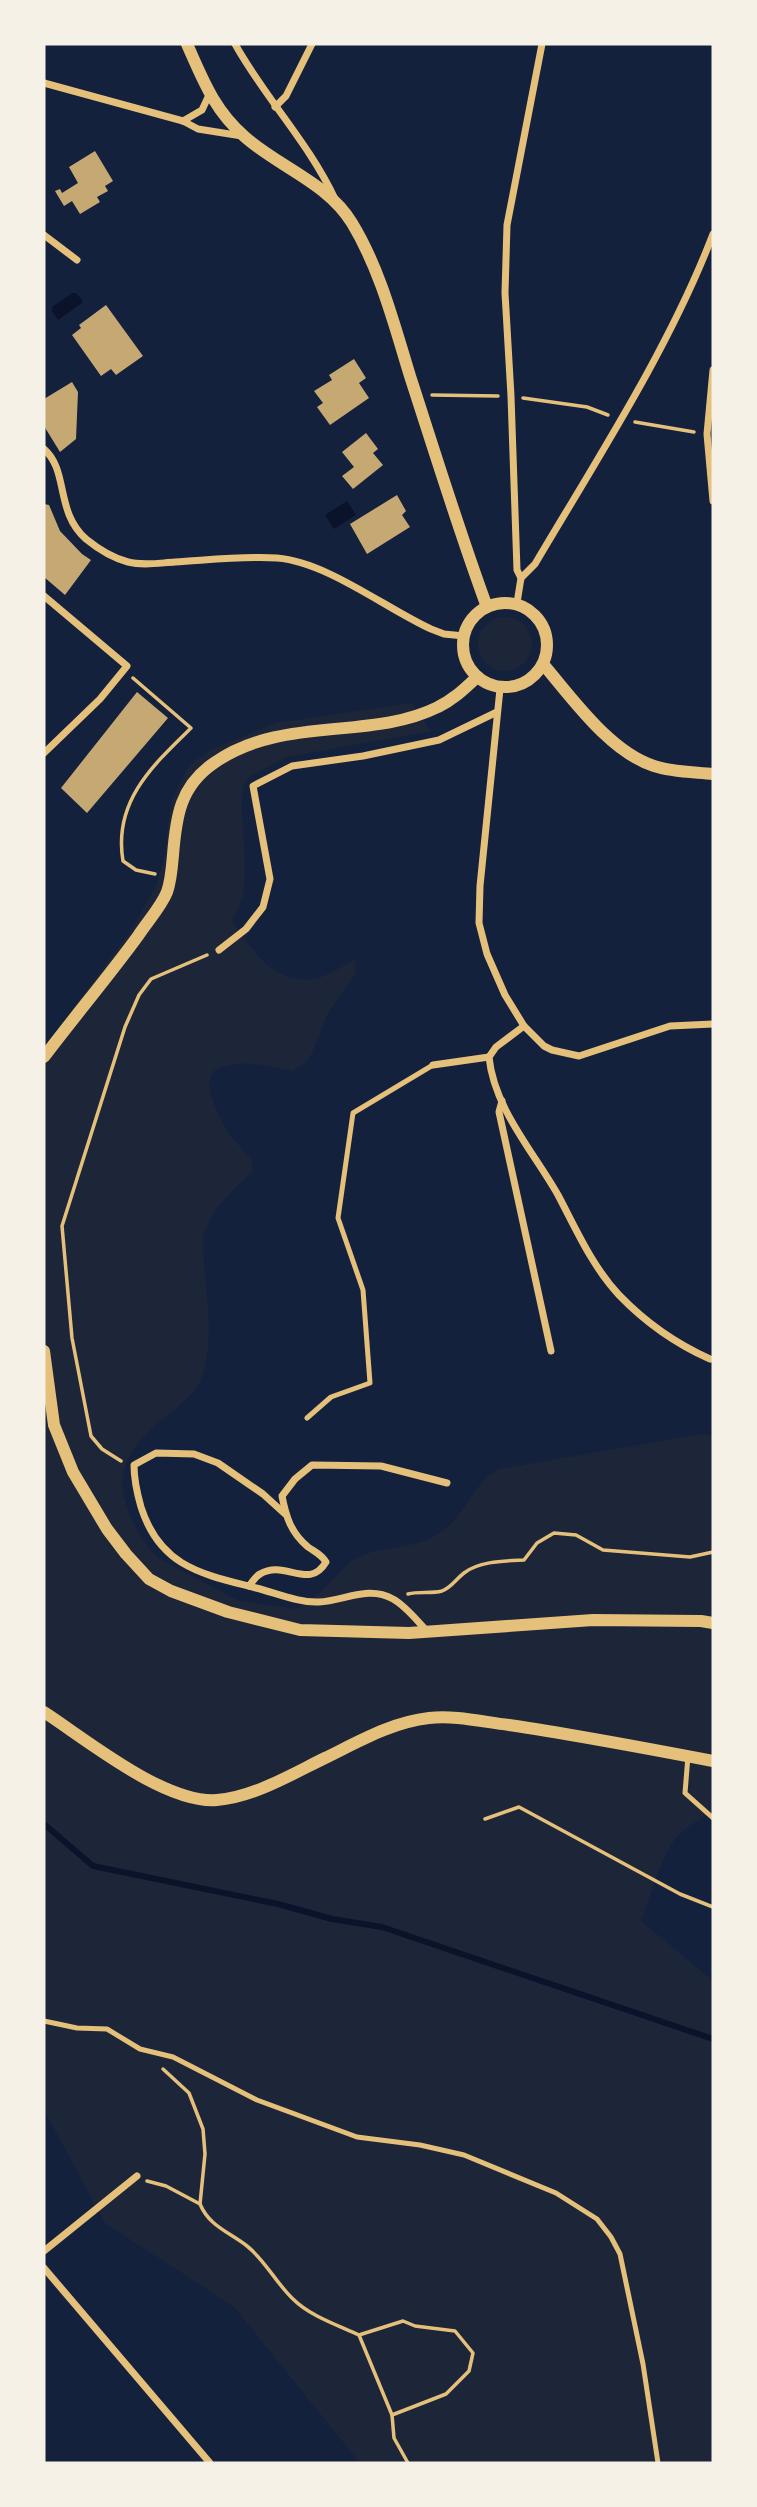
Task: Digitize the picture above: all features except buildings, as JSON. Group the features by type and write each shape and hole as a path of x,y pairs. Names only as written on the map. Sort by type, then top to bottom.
{"street":[{"path":"187,44 209,95 245,136 316,186 338,205"},
{"path":"235,44 275,107 324,175 338,205 360,236 376,271 466,551 487,607"},
{"path":"275,107 286,96 312,44"},
{"path":"517,603 521,578 517,570 505,293 508,225 542,44"},
{"path":"44,83 183,121 198,129 245,136"},
{"path":"183,121 202,110 209,95"},
{"path":"521,578 535,564 620,419 683,302 713,234"},
{"path":"44,235 77,260"},
{"path":"713,370 707,434 713,501"},
{"path":"44,449 54,462 63,502 76,528 85,538 112,555 126,561 148,564 233,558 289,560 325,572 431,629 444,634 464,636"},
{"path":"518,558 535,564"},
{"path":"44,596 125,668 100,699 44,753"},
{"path":"517,603 537,616 547,641 547,654 543,664 526,682 500,688 487,686 476,678 464,659 464,636 469,624 487,607 517,603"},
{"path":"543,664 589,718 629,753 656,767 713,774"},
{"path":"44,1057 124,955 167,892 184,794 213,763 237,749 281,735 398,720 436,708 450,701 476,678"},
{"path":"500,688 480,886 479,923 487,954 505,995 524,1026 534,1038 552,1051 579,1056 670,1026 713,1024"},
{"path":"219,950 246,929 263,907 270,880 253,786 292,766 363,756 439,740 497,712"},
{"path":"433,1065 489,1057 496,1047 524,1026"},
{"path":"489,1057 497,1092 557,1193 592,1259 617,1293 654,1329 680,1346 710,1359"},
{"path":"502,1101 499,1112 551,1351"},
{"path":"44,1351 54,1425 73,1472 107,1529 126,1554 149,1578 171,1591 228,1612 300,1630 429,1632 593,1620 713,1623"},
{"path":"285,1514 263,1494 218,1463 194,1454 156,1453 134,1465 134,1479 145,1520 161,1546 176,1561 191,1569 295,1599 319,1602 367,1592 393,1599 429,1632"},
{"path":"249,1586 260,1574 275,1569 311,1576 320,1571 326,1562 292,1532 282,1496 295,1479 312,1465 381,1466 447,1483"},
{"path":"44,1712 148,1779 184,1797 207,1800 244,1794 376,1734 430,1717 538,1730 713,1761"},
{"path":"44,2251 137,2176"},
{"path":"44,2268 210,2463"}],"lane":[{"path":"307,1418 331,1397 370,1383 363,1290 338,1218 353,1113 433,1065"},
{"path":"688,1756 685,1793 713,1818"},
{"path":"44,2021 77,2028 107,2029 140,2049 173,2057 257,2100 357,2137 420,2145 464,2155 556,2193 597,2218 620,2254 646,2376 658,2463"}],"path":[{"path":"416,394 511,396 587,407 620,419 707,434"},
{"path":"125,668 191,728 145,776 132,796 124,820 121,845 124,861 136,870 156,874"},
{"path":"134,1465 115,1459 91,1436 72,1338 62,1226 125,1027 139,995 151,979 219,950"},
{"path":"393,1599 420,1591 439,1592 453,1586 468,1570 486,1564 524,1560 537,1543 554,1533 576,1535 603,1550 690,1556 713,1552"},
{"path":"485,1819 519,1807 680,1894 713,1907"},
{"path":"140,2049 189,2092 203,2129 205,2154 200,2203 205,2215 225,2234 247,2246 293,2300 326,2320 359,2335 403,2321 415,2326 455,2331 473,2353 470,2371 446,2394 392,2415"},
{"path":"137,2176 166,2186 200,2203"},
{"path":"359,2335 392,2415 394,2438 408,2463"}],"shaded area":[{"path":"76,293 82,303 58,320 52,307"},
{"path":"347,501 356,515 334,529 325,515"},
{"path":"505,617 524,625 532,644 524,663 505,671 486,663 478,644 486,625"},
{"path":"412,703 431,731 287,757 249,777 243,787 245,874 239,907 232,920 248,944 279,973 306,980 321,977 355,960 355,974 329,1011 305,1063 292,1071 253,1064 233,1064 214,1071 209,1081 218,1114 229,1134 252,1160 252,1172 217,1209 203,1237 209,1324 206,1359 199,1384 188,1398 149,1430 132,1452 124,1470 123,1493 137,1529 158,1558 239,1601 296,1609 320,1592 359,1557 425,1541 435,1536 454,1521 483,1481 499,1469 702,1434 713,1436 713,1812 684,1830 670,1846 641,1921 713,1981 713,2463 360,2463 234,2307 105,2223 44,2110 44,1047 130,932 156,886 165,854 171,801 187,769 196,760 212,749 276,723"}],"waterway":[{"path":"44,1824 93,1866 278,1904 332,1919 382,1927 713,2039"}]}
